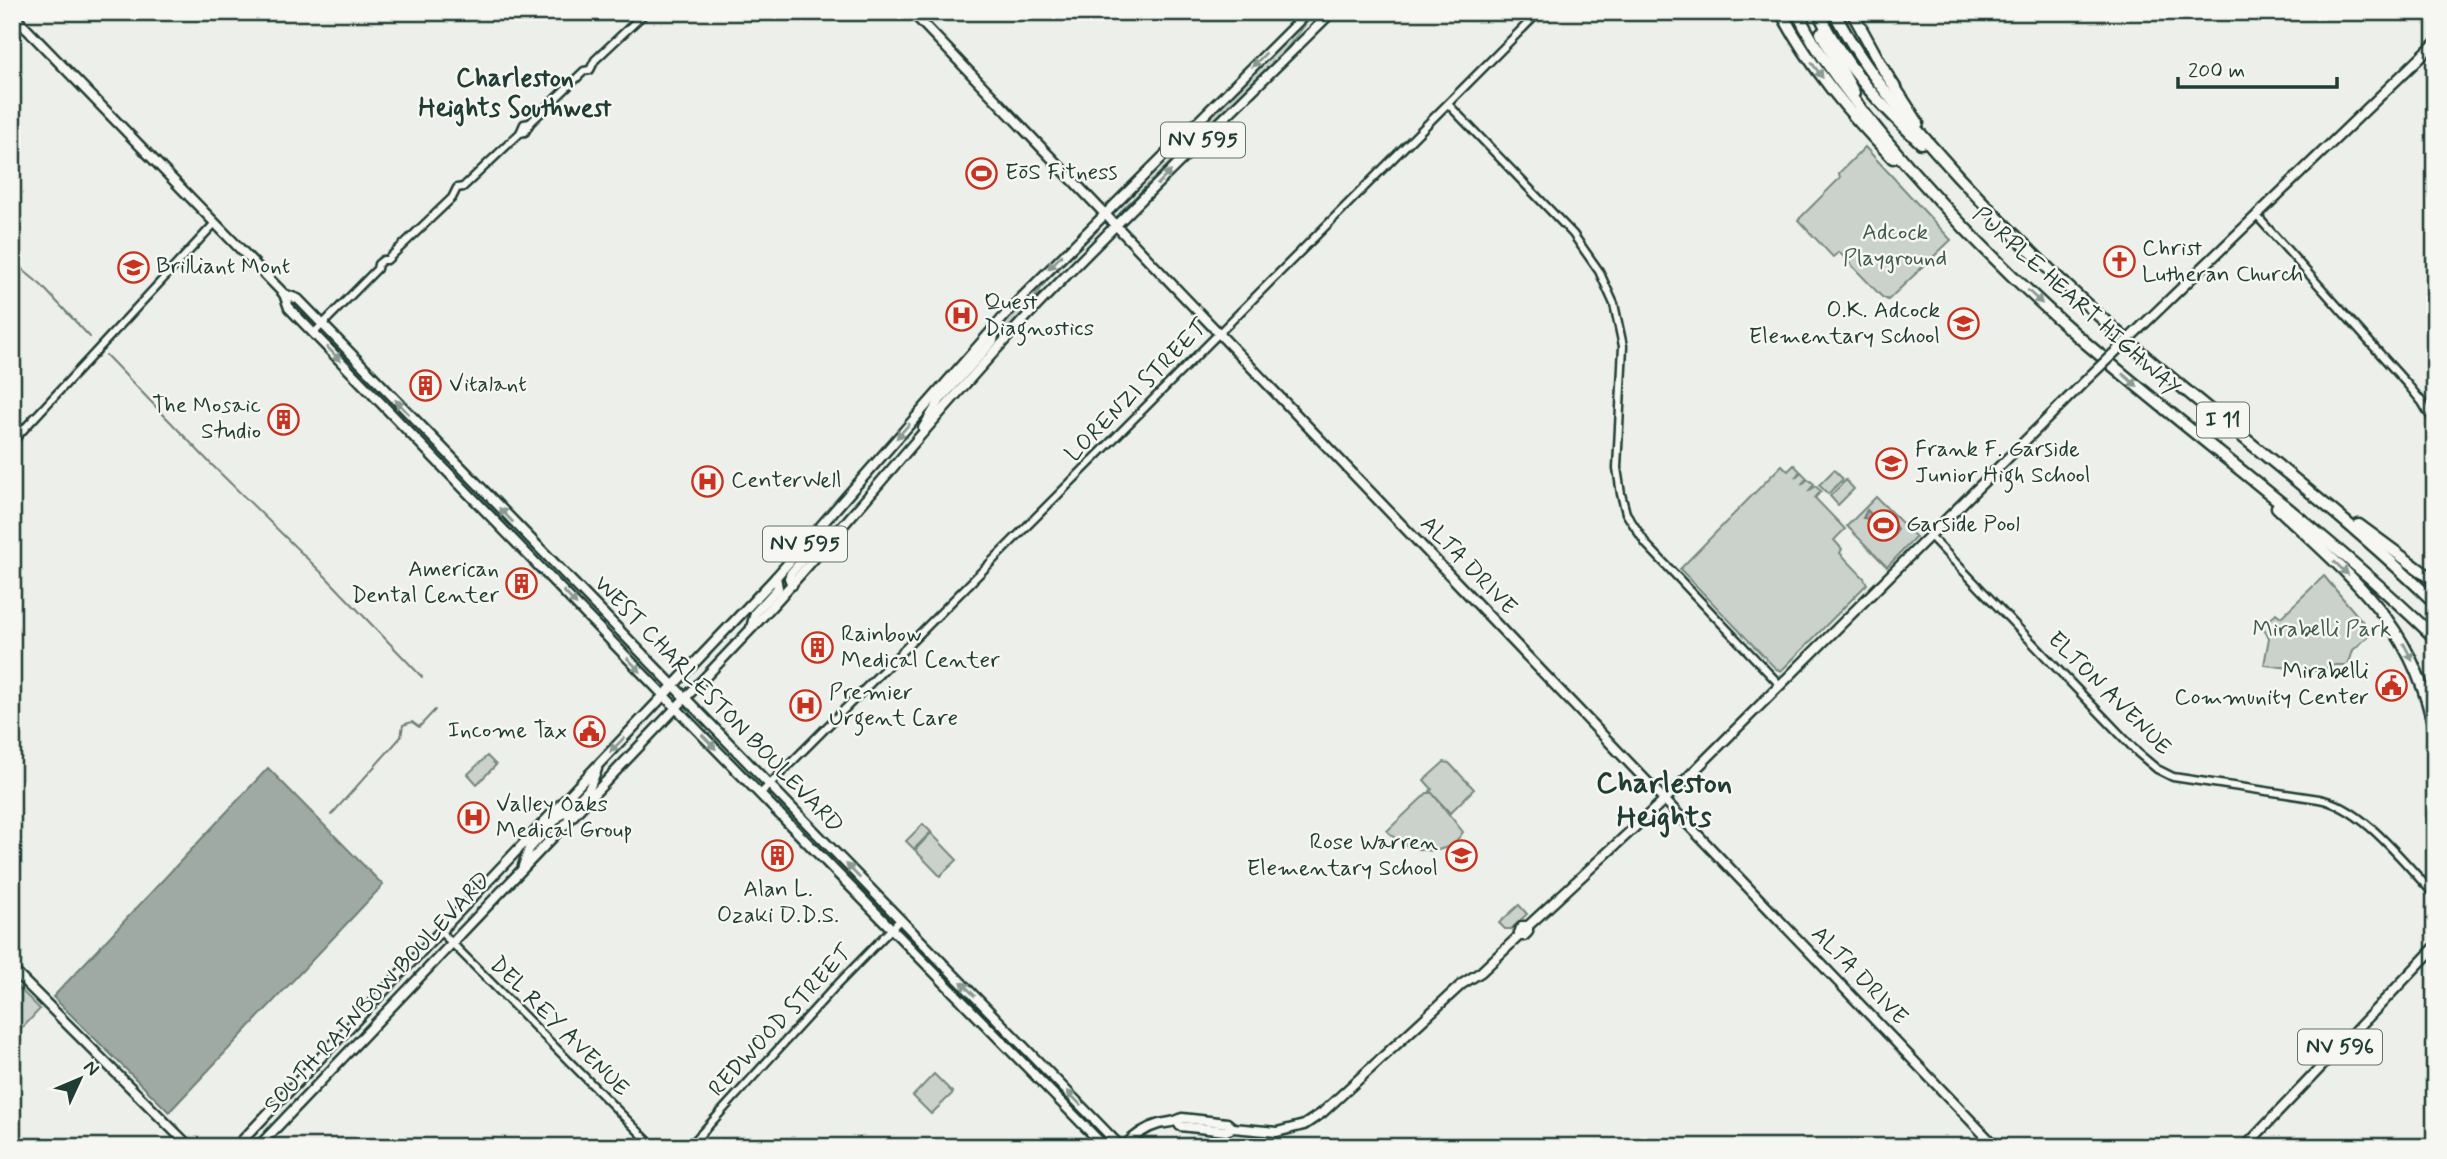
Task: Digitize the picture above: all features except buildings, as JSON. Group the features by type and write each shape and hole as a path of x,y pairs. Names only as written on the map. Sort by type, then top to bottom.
{"highway":[{"path":"1781,12 1806,54 1847,109 1935,198"},
{"name":"PURPLE HEART HIGHWAY","path":"1797,12 1828,66 1935,198 2049,310 2352,562 2435,638"},
{"path":"1811,12 1852,90 1884,137"},
{"path":"1818,12 1840,52 1862,83 1967,185"},
{"name":"PURPLE HEART HIGHWAY","path":"1835,12 1873,76 1943,159 2029,250 2155,365 2300,482 2435,603"},
{"path":"1852,12 1890,80 1943,159"},
{"path":"2220,453 2361,586 2379,607 2397,632 2415,665 2435,734"},
{"path":"2300,482 2435,581"}],"main road":[{"name":"ALTA DRIVE","path":"912,12 1996,1147"},
{"name":"SOUTH RAINBOW BOULEVARD","path":"236,1147 776,578 993,328 1308,12"},
{"name":"SOUTH RAINBOW BOULEVARD","path":"258,1147 792,585 1032,311 1332,12"},
{"name":"WEST CHARLESTON BOULEVARD","path":"12,14 284,294 289,308 1105,1147"},
{"path":"1177,1121 1180,1126 1226,1131 1233,1128 1277,1132 1314,1119 1459,987 1481,972 1519,936 1524,936 1528,932 1528,926 1664,800 2089,377 2435,43"},
{"name":"WEST CHARLESTON BOULEVARD","path":"284,294 298,299 1122,1147"},
{"path":"914,444 940,400 993,341 993,328"},
{"path":"792,585 789,578 791,573 811,550 825,522"},
{"path":"751,629 755,613 778,588 776,578"},
{"path":"570,819 567,812 589,789 600,763"},
{"path":"522,869 529,849 561,814 560,805"},
{"name":"NV 596","path":"2245,1147 2435,947"},
{"path":"12,969 190,1147"},
{"path":"332,1046 343,1058"},
{"path":"323,1055 335,1067"},
{"path":"1027,1067 1052,1076"},
{"path":"1122,1147 1146,1129 1182,1118 1227,1123 1233,1128"},
{"path":"1192,1127 1197,1123 1220,1122"}],"street":[{"path":"314,333 377,269 378,264 387,260 452,198 458,197 463,187 520,133 525,132 530,123 584,71 589,61 596,60 646,12"},
{"name":"LORENZI STREET","path":"760,794 1539,12"},
{"path":"1448,104 1573,234 1599,271 1614,304 1623,346 1617,468 1626,513 1646,544 1780,685"},
{"path":"2256,215 2408,385 2435,424"},
{"path":"12,442 215,223"},
{"name":"ELTON AVENUE","path":"1930,536 2138,753 2157,769 2183,779 2337,804 2362,820 2435,895"},
{"name":"REDWOOD STREET","path":"689,1147 900,920"},
{"name":"DEL REY AVENUE","path":"440,931 654,1147"}],"green space":[{"path":"1315,12 1284,52 1121,211 1190,143 1207,120"},
{"name":"Adcock Playground","path":"1865,147 1951,240 1888,300 1839,252 1833,257 1798,220 1840,178 1839,173"},
{"path":"1098,230 1047,280 1027,308 987,352 998,331 1020,306"},
{"path":"1782,465 1788,471 1794,465 1800,471 1795,478 1801,472 1807,478 1801,485 1808,479 1814,484 1808,492 1815,486 1821,491 1815,498 1845,529 1834,540 1842,549 1840,553 1867,584 1781,671 1776,669 1680,569"},
{"path":"1834,470 1843,479 1828,494 1819,485"},
{"path":"1846,480 1854,489 1838,505 1830,496"},
{"path":"1876,497 1916,537 1887,567 1847,526"},
{"name":"Mirabelli Park","path":"2324,576 2372,633 2353,650 2345,665 2317,671 2264,665 2269,638 2263,627 2276,613 2281,617"},
{"path":"487,756 496,765 477,784 468,774"},
{"path":"1444,762 1449,763 1474,789 1450,813 1424,780"},
{"path":"1427,793 1432,793 1463,832 1446,847 1436,850 1415,848 1387,831"},
{"path":"923,824 931,832 914,849 906,841"},
{"path":"931,833 957,860 940,876 915,850"},
{"path":"1519,905 1527,914 1511,929 1505,929 1499,923"},
{"path":"12,981 40,1009 12,1039"},
{"path":"934,1074 953,1093 931,1114 913,1096"}],"shaded area":[{"name":"Garside Pool","path":"1867,510 1874,517 1882,510 1887,515 1880,524 1889,521 1894,524 1897,529 1894,536 1888,539 1882,537 1877,526 1874,528 1869,522 1870,519 1863,518"},
{"path":"268,768 383,885 169,1112 53,997"}],"waterway":[{"path":"12,261 41,285 90,337"},
{"path":"106,355 422,677"},
{"path":"420,726 435,710"},
{"path":"331,815 401,737 403,725 412,722 419,727"}],"place":[{"name":"EōS Fitness","path":"982,173"},
{"name":"Christ Lutheran Church","path":"2119,262"},
{"name":"Brilliant Mont","path":"133,267"},
{"name":"Quest Diagnostics","path":"961,316"},
{"name":"O.K. Adcock Elementary School","path":"1963,324"},
{"name":"Vitalant","path":"426,385"},
{"name":"The Mosaic Studio","path":"284,419"},
{"name":"Frank F. Garside Junior High School","path":"1892,463"},
{"name":"CenterWell","path":"708,481"},
{"name":"Garside Pool","path":"1883,525"},
{"name":"American Dental Center","path":"522,583"},
{"name":"Rainbow Medical Center","path":"818,648"},
{"name":"Mirabelli Community Center","path":"2392,685"},
{"name":"Premier Urgent Care","path":"806,706"},
{"name":"Income Tax","path":"590,731"},
{"name":"Valley Oaks Medical Group","path":"473,818"},
{"name":"Alan L. Ozaki D.D.S.","path":"778,856"},
{"name":"Rose Warren Elementary School","path":"1461,856"}],"district":[{"name":"Charleston Heights Southwest","path":"515,94"},
{"name":"Charleston Heights","path":"1664,800"}]}
